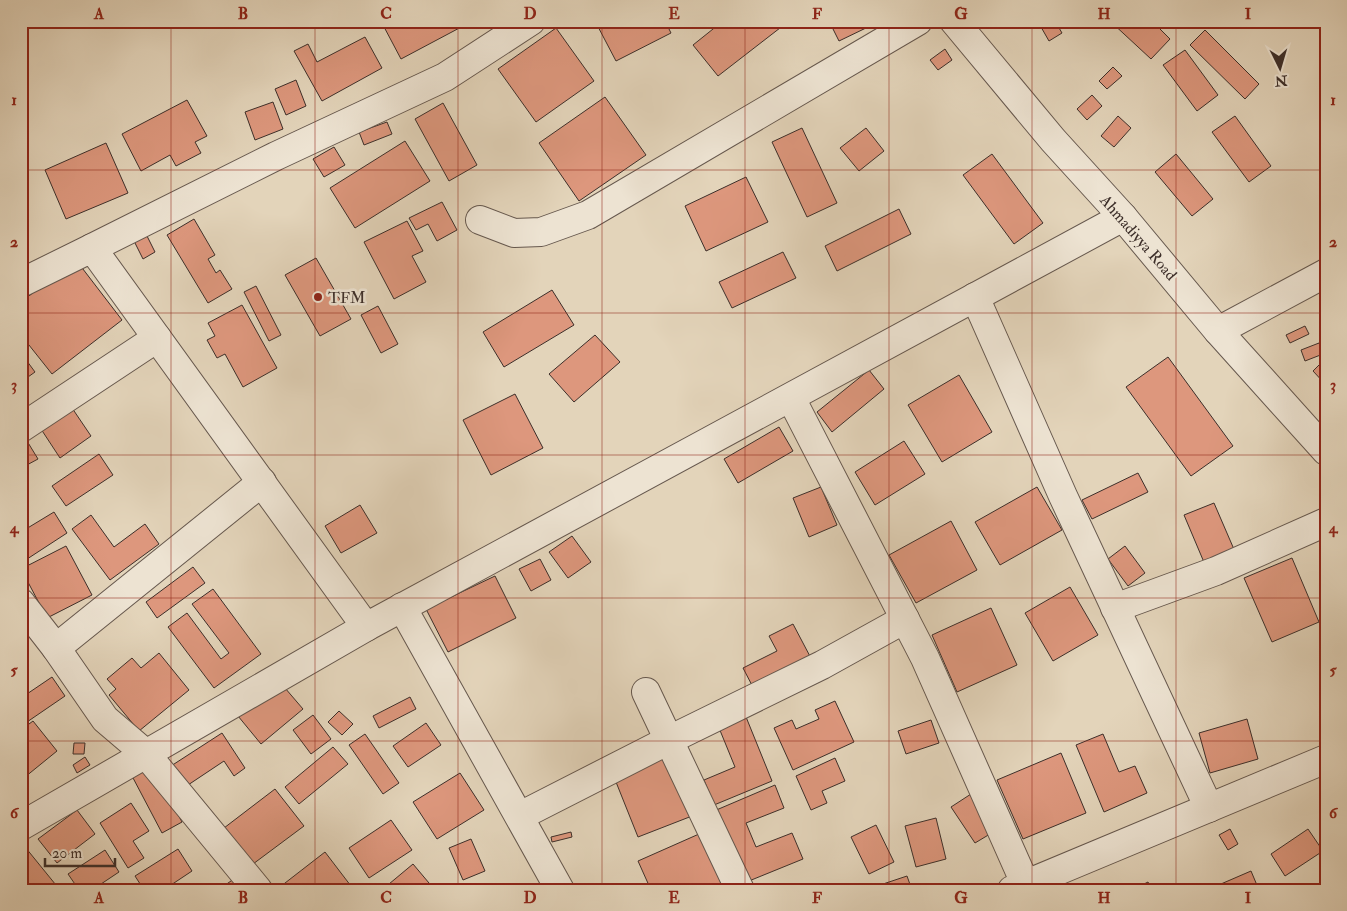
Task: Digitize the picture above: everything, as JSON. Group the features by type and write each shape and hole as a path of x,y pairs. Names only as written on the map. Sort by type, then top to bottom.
{"street":[{"path":"21,283 276,156 445,77 531,21"},
{"path":"480,220 514,233 541,232 588,215 918,21"},
{"name":"Ahmadiyya Road","path":"954,21 1053,140 1123,217 1218,330 1326,451"},
{"path":"21,826 366,626 1123,217"},
{"path":"92,248 366,626"},
{"path":"1218,330 1326,273"},
{"path":"975,297 1063,496 1209,808"},
{"path":"21,428 157,338"},
{"path":"791,398 924,658 1021,888 1326,759"},
{"path":"56,648 262,482"},
{"path":"1115,608 1216,571 1326,522"},
{"path":"21,603 56,648 105,719 146,754 258,890"},
{"path":"402,607 560,890"},
{"path":"520,816 822,665 904,619"},
{"path":"646,692 740,890"}],"building":[{"path":"390,21 463,21 465,25 401,59 383,25"},
{"path":"595,21 665,21 671,33 616,61"},
{"path":"723,21 789,21 718,76 693,45"},
{"path":"829,21 865,21 868,27 839,41"},
{"path":"1051,21 1055,21 1062,33 1049,41 1041,27"},
{"path":"1110,21 1152,21 1170,39 1151,59"},
{"path":"556,28 594,81 536,122 498,69"},
{"path":"1205,30 1259,84 1245,99 1190,45"},
{"path":"365,37 382,68 322,101 294,51 308,44 317,62"},
{"path":"945,49 952,60 938,70 930,60"},
{"path":"1185,50 1218,95 1197,111 1163,65"},
{"path":"1113,67 1122,76 1107,89 1099,81"},
{"path":"296,80 306,106 286,115 275,89"},
{"path":"1092,95 1102,106 1087,120 1077,109"},
{"path":"605,97 646,155 579,201 539,143"},
{"path":"187,100 207,136 195,142 201,153 176,166 170,155 141,171 122,134"},
{"path":"273,102 283,129 255,140 245,112"},
{"path":"443,103 477,165 449,181 415,119"},
{"path":"1118,116 1131,128 1114,147 1101,136"},
{"path":"1235,116 1271,166 1249,182 1212,132"},
{"path":"387,122 392,134 364,145 359,132"},
{"path":"802,128 837,203 807,217 772,142"},
{"path":"866,128 884,151 859,171 840,148"},
{"path":"405,141 430,181 355,228 330,188"},
{"path":"106,143 128,193 66,219 45,170"},
{"path":"334,147 345,165 324,177 313,159"},
{"path":"992,154 1043,223 1014,244 963,175"},
{"path":"1176,154 1213,199 1192,216 1155,172"},
{"path":"746,177 768,222 706,251 685,206"},
{"path":"442,202 457,230 437,241 428,224 416,230 409,218"},
{"path":"899,209 911,234 837,271 825,246"},
{"path":"194,219 215,255 208,259 216,273 220,270 232,289 208,303 167,235"},
{"path":"407,221 423,251 412,256 426,282 394,299 364,242"},
{"path":"146,234 155,252 143,259 134,241"},
{"path":"783,252 796,278 732,308 719,282"},
{"name":"TFM","path":"316,258 351,319 320,336 285,275"},
{"path":"76,260 122,320 52,374 21,335 21,302"},
{"path":"256,286 281,335 269,341 244,292"},
{"path":"552,290 574,325 504,367 483,332"},
{"path":"242,305 277,368 243,387 225,354 217,358 207,340 215,336 208,323"},
{"path":"378,306 398,344 381,353 361,315"},
{"path":"1305,326 1309,334 1290,343 1286,335"},
{"path":"595,335 620,362 574,402 549,374"},
{"path":"1319,343 1323,354 1305,361 1301,350"},
{"path":"21,353 35,372 21,382"},
{"path":"1168,357 1233,446 1191,476 1126,387"},
{"path":"1326,360 1326,385 1313,371"},
{"path":"869,370 884,389 832,432 817,412"},
{"path":"959,375 992,432 942,462 908,405"},
{"path":"515,394 543,448 491,475 463,420"},
{"path":"70,405 91,436 60,458 39,426"},
{"path":"779,427 793,451 738,483 724,459"},
{"path":"27,441 38,459 25,466 21,460 21,445"},
{"path":"904,441 925,474 875,505 855,472"},
{"path":"99,454 113,475 66,506 52,486"},
{"path":"1138,473 1148,492 1092,519 1082,500"},
{"path":"821,487 837,525 809,537 793,498"},
{"path":"1037,487 1062,530 1000,565 975,522"},
{"path":"1214,503 1236,554 1206,567 1184,515"},
{"path":"360,505 377,533 341,553 325,526"},
{"path":"54,512 67,533 21,563 21,532"},
{"path":"91,515 114,547 145,524 159,544 110,580 72,529"},
{"path":"951,521 977,570 916,603 889,555"},
{"path":"572,536 591,562 568,578 549,552"},
{"path":"66,546 92,595 47,618 21,569"},
{"path":"1125,546 1145,573 1128,586 1108,559"},
{"path":"1292,558 1319,622 1272,642 1244,578"},
{"path":"540,559 551,580 531,591 519,569"},
{"path":"193,567 205,583 157,618 146,602"},
{"path":"495,576 516,618 448,652 426,609"},
{"path":"1070,587 1098,635 1053,661 1025,613"},
{"path":"213,589 261,654 214,688 168,627 187,613 221,659 229,653 192,604"},
{"path":"991,608 1017,665 957,692 932,635"},
{"path":"793,624 813,662 755,691 743,668 777,651 769,636"},
{"path":"159,653 189,690 139,731 109,695 116,689 107,679 132,658 141,668"},
{"path":"52,677 65,696 27,722 21,713 21,698"},
{"path":"279,681 303,709 261,744 238,716"},
{"path":"410,697 416,709 379,728 373,716"},
{"path":"835,701 854,742 793,770 774,728 792,720 796,729 819,719 815,710"},
{"path":"339,711 353,724 342,735 328,722"},
{"path":"744,712 772,781 714,805 704,780 735,767 717,723"},
{"path":"313,715 331,739 311,754 293,730"},
{"path":"1247,719 1258,759 1210,773 1199,733"},
{"path":"931,720 939,743 906,754 898,731"},
{"path":"33,721 57,751 25,777 21,772 21,730"},
{"path":"426,723 441,745 408,767 393,746"},
{"path":"222,733 245,768 234,776 224,761 185,787 171,766"},
{"path":"365,734 399,783 383,794 349,745"},
{"path":"1103,734 1119,772 1135,766 1147,793 1104,812 1076,745"},
{"path":"74,743 85,743 84,754 73,754"},
{"path":"333,747 348,764 299,804 285,787"},
{"path":"1061,753 1086,813 1023,839 997,780"},
{"path":"668,756 692,816 638,837 614,777"},
{"path":"85,757 90,765 77,773 73,765"},
{"path":"835,758 845,781 822,791 827,803 811,810 796,776"},
{"path":"152,765 182,822 162,833 132,776"},
{"path":"460,773 484,810 437,839 413,802"},
{"path":"775,785 784,808 746,823 756,847 792,833 803,859 744,883 714,811"},
{"path":"275,789 304,826 253,864 224,828"},
{"path":"971,794 995,831 975,843 951,807"},
{"path":"131,803 149,831 133,841 144,858 128,868 100,823"},
{"path":"77,810 95,834 57,863 38,839"},
{"path":"936,818 946,859 916,867 905,826"},
{"path":"391,820 412,850 369,878 349,848"},
{"path":"876,825 894,862 869,874 851,837"},
{"path":"1230,829 1238,844 1228,850 1219,835"},
{"path":"1308,829 1323,851 1285,876 1271,854"},
{"path":"571,832 572,837 552,842 551,837"},
{"path":"699,834 723,886 715,890 651,890 638,861"},
{"path":"471,839 485,871 463,880 449,848"},
{"path":"21,842 60,890 21,890"},
{"path":"178,849 192,871 168,887 169,890 144,890 135,876"},
{"path":"105,850 119,872 92,890 79,890 68,874"},
{"path":"325,852 354,890 313,890 312,888 310,890 276,890"},
{"path":"413,864 429,883 421,890 393,890 389,884"},
{"path":"1251,871 1259,890 1207,890"},
{"path":"238,876 242,890 222,890 221,888"},
{"path":"907,876 912,890 885,890 883,884"},
{"path":"1148,882 1152,890 1132,890"}],"place":[{"name":"TFM","path":"318,297"}]}
